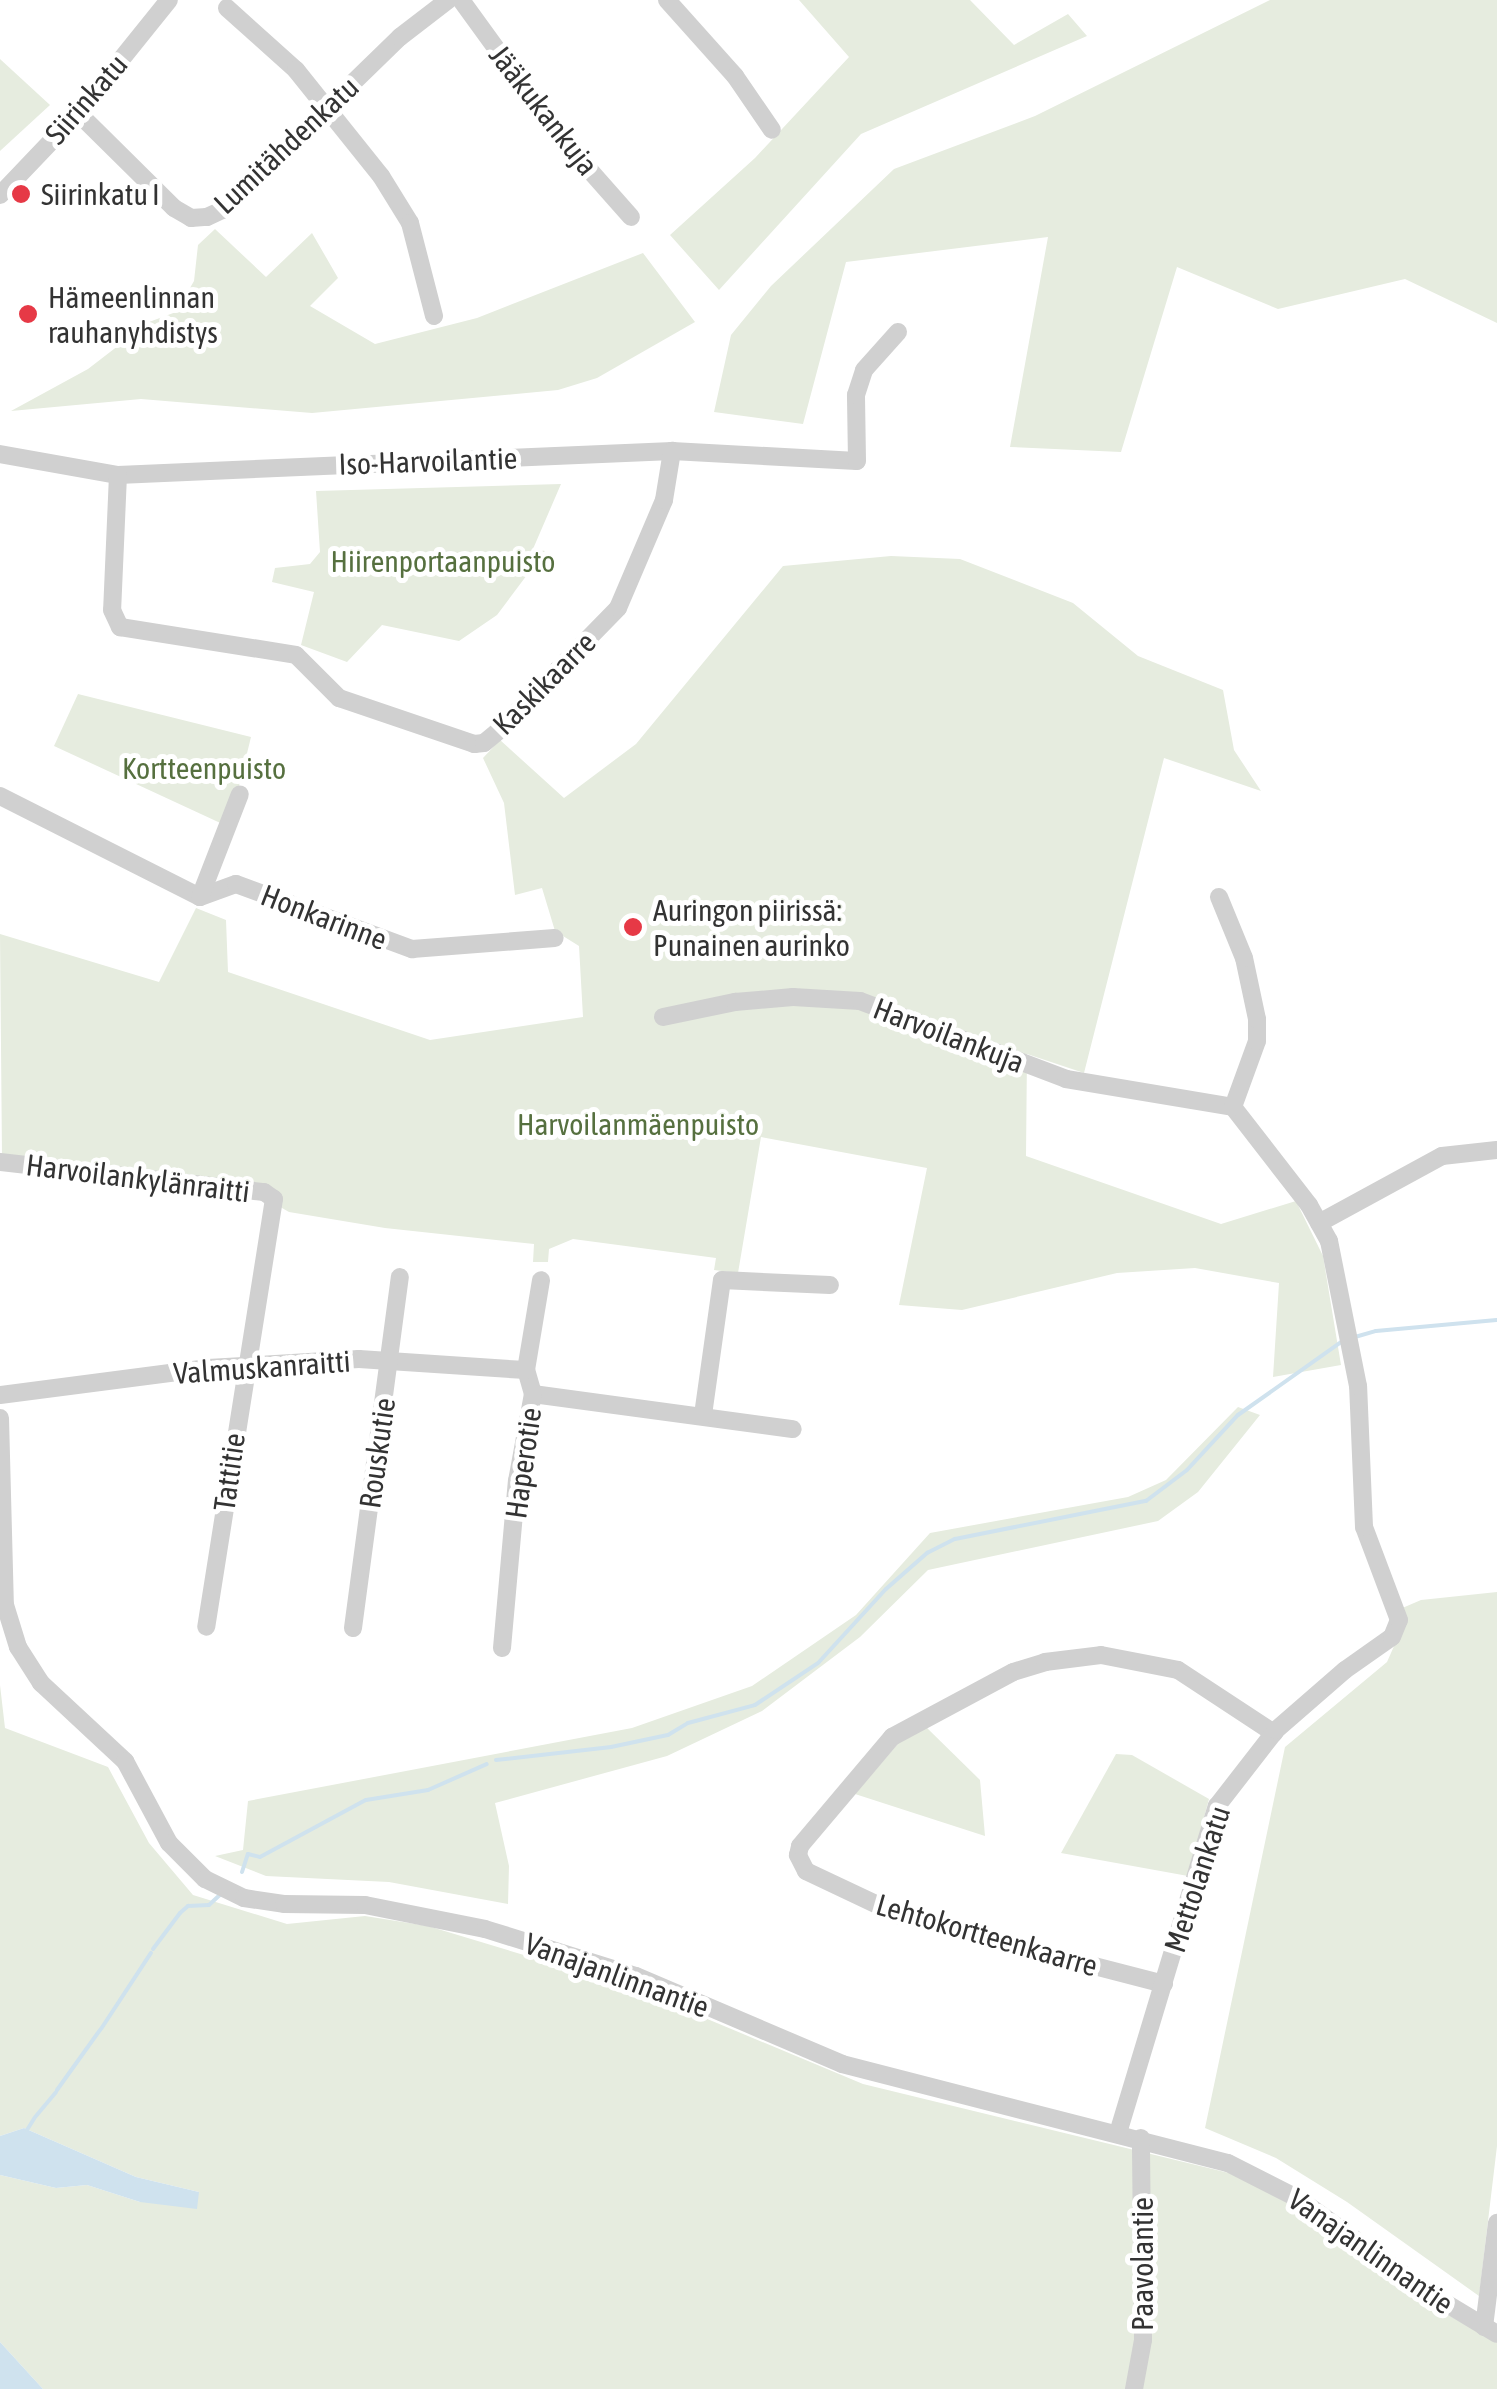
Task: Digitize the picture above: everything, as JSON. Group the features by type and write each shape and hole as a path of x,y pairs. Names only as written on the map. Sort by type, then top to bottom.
{"street":[{"name":"Siirinkatu","path":"0,194 78,113 169,0"},
{"name":"Lumitähdenkatu","path":"78,113 174,208 192,218 222,210 400,37 448,0"},
{"name":"Jääkukankuja","path":"461,0 562,139 632,217"},
{"path":"667,0 734,76 772,130"},
{"path":"227,8 329,107 410,223 434,316"},
{"name":"Iso-Harvoilantie","path":"0,454 118,475 672,450 857,461 856,395 864,370 898,332"},
{"name":"Kaskikaarre","path":"118,475 112,610 120,627 296,656 339,698 474,744 484,743 497,732 618,608 664,500 672,450"},
{"path":"0,796 200,897 240,794"},
{"name":"Honkarinne","path":"200,897 236,884 412,948 554,938"},
{"path":"1219,897 1244,958 1257,1019 1258,1041 1233,1107 1319,1223 1442,1156 1497,1150"},
{"name":"Harvoilankuja","path":"663,1016 735,1002 793,997 860,1001 1066,1078 1233,1107"},
{"name":"Harvoilankylänraitti","path":"0,1162 264,1192 274,1199"},
{"name":"Tattitie","path":"206,1627 244,1366 274,1199"},
{"name":"Mettolankatu","path":"1118,2132 1217,1806 1274,1733 1311,1698 1396,1631 1398,1612 1370,1554 1364,1527 1354,1360 1344,1296 1329,1240 1319,1223"},
{"name":"Rouskutie","path":"353,1628 400,1277"},
{"name":"Haperotie","path":"502,1648 517,1481 533,1394 526,1370 541,1280"},
{"path":"704,1415 722,1280 830,1284"},
{"name":"Valmuskanraitti","path":"0,1395 244,1366 389,1360 526,1370"},
{"path":"533,1394 793,1429"},
{"name":"Vanajanlinnantie","path":"0,1418 5,1606 18,1647 41,1683 126,1760 169,1843 205,1879 244,1898 284,1904 365,1905 486,1929 636,1976 842,2064 1228,2163 1298,2198 1429,2294 1490,2330"},
{"name":"Lehtokortteenkaarre","path":"1164,1984 901,1916 806,1870 800,1864 800,1846 892,1736 1013,1672 1045,1662 1102,1655 1178,1670 1274,1733"},
{"name":"Paavolantie","path":"1134,2389 1143,2323 1141,2138"},
{"path":"1490,2330 1497,2224"}],"green space":[{"path":"799,0 970,0 1014,45 1068,14 1087,36 861,134 719,290 670,235 755,158 849,57"},
{"path":"1270,0 1497,0 1497,323 1405,279 1278,309 1177,267 1121,452 1010,447 1048,237 846,262 803,424 714,412 731,335 771,286 894,169 1035,116"},
{"path":"0,59 50,105 0,151"},
{"path":"215,229 266,277 312,233 338,278 310,306 375,344 477,318 643,253 695,322 597,378 558,390 312,413 141,399 11,411 88,369 149,322 176,312 194,281 198,245"},
{"name":"Hiirenportaanpuisto","path":"561,484 533,549 545,551 497,615 459,641 382,625 347,662 301,645 314,592 272,582 275,568 310,564 320,552 316,491"},
{"name":"Harvoilanmäenpuisto","path":"891,556 960,559 1073,603 1138,656 1223,690 1234,750 1261,791 1164,758 1084,1073 1027,1054 1026,1156 1221,1224 1296,1201 1323,1256 1341,1365 1273,1377 1279,1283 1195,1268 1117,1273 962,1310 899,1305 927,1168 761,1137 738,1273 714,1270 716,1258 573,1239 549,1249 548,1262 533,1262 534,1244 385,1228 289,1212 275,1204 280,1196 2,1158 0,934 159,982 196,908 226,920 228,972 430,1040 583,1017 579,946 555,931 542,888 515,895 504,803 483,758 500,740 564,798 636,744 783,566"},
{"name":"Kortteenpuisto","path":"78,694 251,737 229,827 54,746"},
{"path":"1238,1407 1260,1415 1198,1492 1158,1521 928,1570 860,1637 762,1711 667,1756 495,1803 509,1866 508,1904 389,1882 266,1876 215,1856 243,1850 248,1801 632,1728 752,1686 856,1615 930,1533 1128,1497 1166,1480"},
{"path":"1497,1592 1497,2146 1479,2296 1347,2202 1276,2158 1205,2128 1285,1747 1387,1662 1402,1628 1400,1609 1421,1600"},
{"path":"0,1685 5,1728 108,1767 149,1843 193,1895 287,1924 365,1916 428,1926 633,1988 863,2084 1229,2173 1270,2191 1443,2312 1497,2342 1497,2389 43,2389 0,2342 0,2175 56,2188 87,2185 140,2202 199,2192 136,2177 24,2128 0,2136"},
{"path":"925,1726 980,1780 985,1836 855,1794 902,1739"},
{"path":"1116,1754 1132,1755 1209,1799 1188,1876 1061,1853"}],"water":[{"path":"24,2128 136,2177 199,2192 197,2209 140,2202 87,2185 56,2188 0,2175 0,2136"},
{"path":"0,2342 43,2389 0,2389"}],"waterway":[{"path":"1355,1337 1376,1331 1497,1320"},
{"path":"819,1662 886,1589 927,1553 955,1539 1146,1501 1187,1470 1238,1415 1344,1340"},
{"path":"496,1760 611,1747 668,1735 688,1723 755,1705 818,1663"},
{"path":"242,1872 248,1854 260,1857 366,1800 428,1790 487,1764"},
{"path":"153,1949 188,1906 209,1905 222,1893"},
{"path":"101,2029 151,1953"},
{"path":"57,2090 100,2030"},
{"path":"36,2116 56,2092"},
{"path":"27,2130 35,2117"}],"place":[{"name":"Siirinkatu I","path":"21,194"},
{"name":"Hämeenlinnan rauhanyhdistys","path":"28,314"},
{"name":"Auringon piirissä: Punainen aurinko","path":"633,927"}]}
